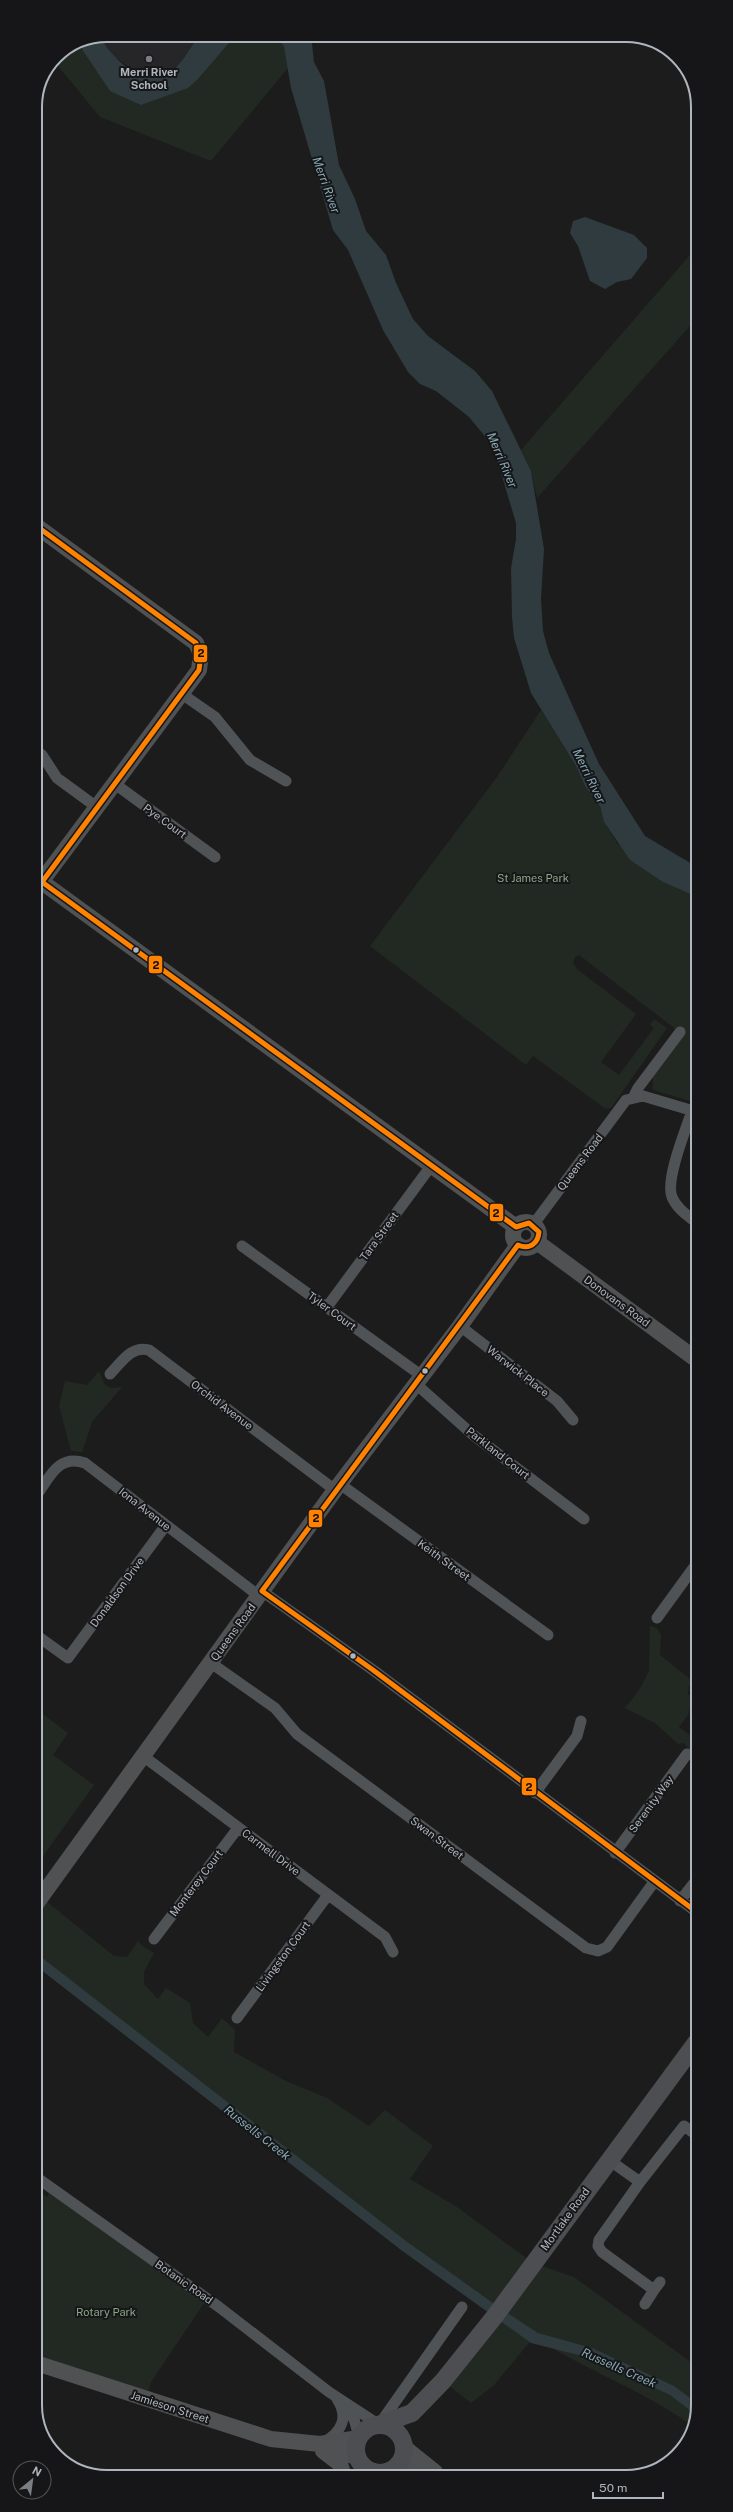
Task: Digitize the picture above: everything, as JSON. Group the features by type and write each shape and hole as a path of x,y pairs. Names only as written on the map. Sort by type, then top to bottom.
{"main road":[{"name":"Mortlake Road","path":"405,2446 413,2425 430,2397 497,2312 691,2049"},
{"name":"Mortlake Road","path":"379,2424 412,2413 430,2397"},
{"path":"368,2470 356,2465 356,2446 359,2437 366,2429 379,2424 397,2430 405,2446 402,2460 390,2470"}],"street":[{"path":"42,530 196,643 201,654 199,670 42,882"},
{"path":"182,694 215,717 250,760 286,781"},
{"path":"42,755 57,778 98,808"},
{"name":"Pye Court","path":"115,784 215,857"},
{"path":"42,888 516,1227"},
{"name":"Queens Road","path":"533,1225 680,1032"},
{"path":"630,1098 643,1096 691,1110"},
{"path":"691,1122 673,1171 671,1196 679,1209 691,1218"},
{"name":"Tara Street","path":"327,1307 431,1166"},
{"path":"526,1223 533,1225 538,1232 536,1242 529,1248 518,1245 514,1237 516,1227 526,1223"},
{"name":"Donovans Road","path":"536,1242 691,1356"},
{"name":"Queens Road","path":"42,1896 337,1487 460,1326 518,1245"},
{"name":"Tyler Court","path":"242,1246 327,1307 419,1380"},
{"name":"Warwick Place","path":"460,1326 557,1401 573,1420"},
{"name":"Orchid Avenue","path":"110,1374 132,1352 141,1348 149,1350 337,1487"},
{"name":"Parkland Court","path":"419,1380 472,1434 584,1519"},
{"name":"Iona Avenue","path":"42,1488 57,1467 65,1461 75,1460 85,1463 166,1526 373,1670 615,1853 691,1908"},
{"name":"Keith Street","path":"337,1487 548,1635"},
{"name":"Donaldson Drive","path":"42,1639 68,1658 166,1526"},
{"path":"657,1618 691,1572"},
{"name":"Swan Street","path":"211,1663 275,1708 297,1734 586,1948 598,1951 607,1947 654,1882"},
{"path":"535,1793 577,1736 581,1721"},
{"name":"Serenity Way","path":"615,1853 690,1754"},
{"name":"Carmell Drive","path":"143,1756 385,1937 393,1952"},
{"name":"Monterey Court","path":"154,1939 238,1828"},
{"path":"680,1901 691,1887"},
{"name":"Livingston Court","path":"238,2018 328,1895"},
{"path":"645,2304 657,2286 604,2254 598,2246 599,2240 640,2182 684,2126 691,2131"},
{"path":"609,2160 640,2182"},
{"name":"Botanic Road","path":"42,2182 220,2307 333,2396 379,2424"},
{"path":"379,2424 462,2307"},
{"name":"Jamieson Street","path":"42,2365 247,2433 313,2444 356,2465"},
{"path":"313,2444 333,2436 342,2425 344,2414 333,2396"},
{"name":"Botanic Road","path":"333,2396 354,2419 359,2437"},
{"name":"Jamieson Street","path":"313,2444 359,2437"},
{"path":"313,2444 337,2461 342,2470"},
{"path":"405,2446 433,2470"}],"shaded area":[{"name":"Merri River School","path":"103,42 195,42 179,64 166,75 153,78 137,73 111,54"}],"green space":[{"path":"230,42 281,42 284,47 288,68 211,161 100,117 57,65 71,53 81,48 110,91 198,79"},
{"path":"691,254 691,325 537,498 531,471 521,450"},
{"name":"St James Park","path":"541,710 576,766 585,786 600,806 604,822 617,843 663,882 691,894 691,1101 653,1090 653,1075 682,1034 579,955 575,957 573,963 577,969 636,1014 601,1062 619,1075 654,1028 650,1025 654,1019 667,1028 611,1108 606,1109 533,1056 526,1065 370,946 497,777"},
{"path":"99,1371 105,1385 112,1388 122,1387 92,1422 82,1452 71,1451 59,1406 65,1381 87,1385"},
{"path":"650,1626 657,1628 661,1635 660,1655 691,1680 688,1694 691,1696 691,1705 688,1715 679,1727 691,1736 691,1752 684,1743 678,1744 655,1723 625,1708 639,1690 649,1671"},
{"path":"42,1714 68,1733 53,1755 94,1785 42,1858"},
{"path":"42,1898 114,1956 127,1957 138,1941 141,1945 154,1953 144,1972 144,1984 158,1999 166,1988 190,2003 193,2023 208,2037 222,2018 235,2030 234,2052 286,2081 327,2098 369,2126 385,2110 433,2146 410,2179 457,2207 533,2263 574,2277 691,2362 691,2405 688,2423 634,2390 573,2360 534,2337 494,2385 471,2403 443,2381 497,2313 42,1965"},
{"name":"Rotary Park","path":"51,2188 207,2299 151,2382 146,2399 42,2365 42,2194 47,2197"}],"water":[{"path":"103,42 127,68 146,77 156,78 171,72 195,42 230,42 198,79 188,88 141,105 110,91 81,48 94,43"},
{"name":"Merri River","path":"281,42 312,42 314,62 324,81 339,165 355,199 366,231 386,255 396,283 413,319 428,336 475,371 492,391 531,471 544,549 541,599 543,631 549,653 599,764 645,836 691,863 691,894 663,882 630,860 604,822 600,806 585,786 576,766 531,693 514,638 512,617 511,568 516,539 516,523 493,446 469,417 436,391 420,384 408,372 383,330 348,250 333,230 291,88 284,47"},
{"path":"585,217 634,235 647,248 647,258 631,279 617,282 605,289 590,281 578,246 570,233 573,221"},
{"name":"Russells Creek","path":"42,1958 406,2241 500,2308 538,2333 592,2348 674,2386 691,2399 691,2411 670,2395 590,2358 531,2343 401,2250 42,1971"}],"transit line":[{"name":"2","path":"42,530 196,643 201,654 199,670 42,882"},
{"name":"2","path":"42,882 516,1227 529,1223 539,1232 537,1240 532,1245 526,1247 518,1245 262,1591 373,1670 691,1908"}],"place":[{"name":"Merri River School","path":"149,59"}]}
